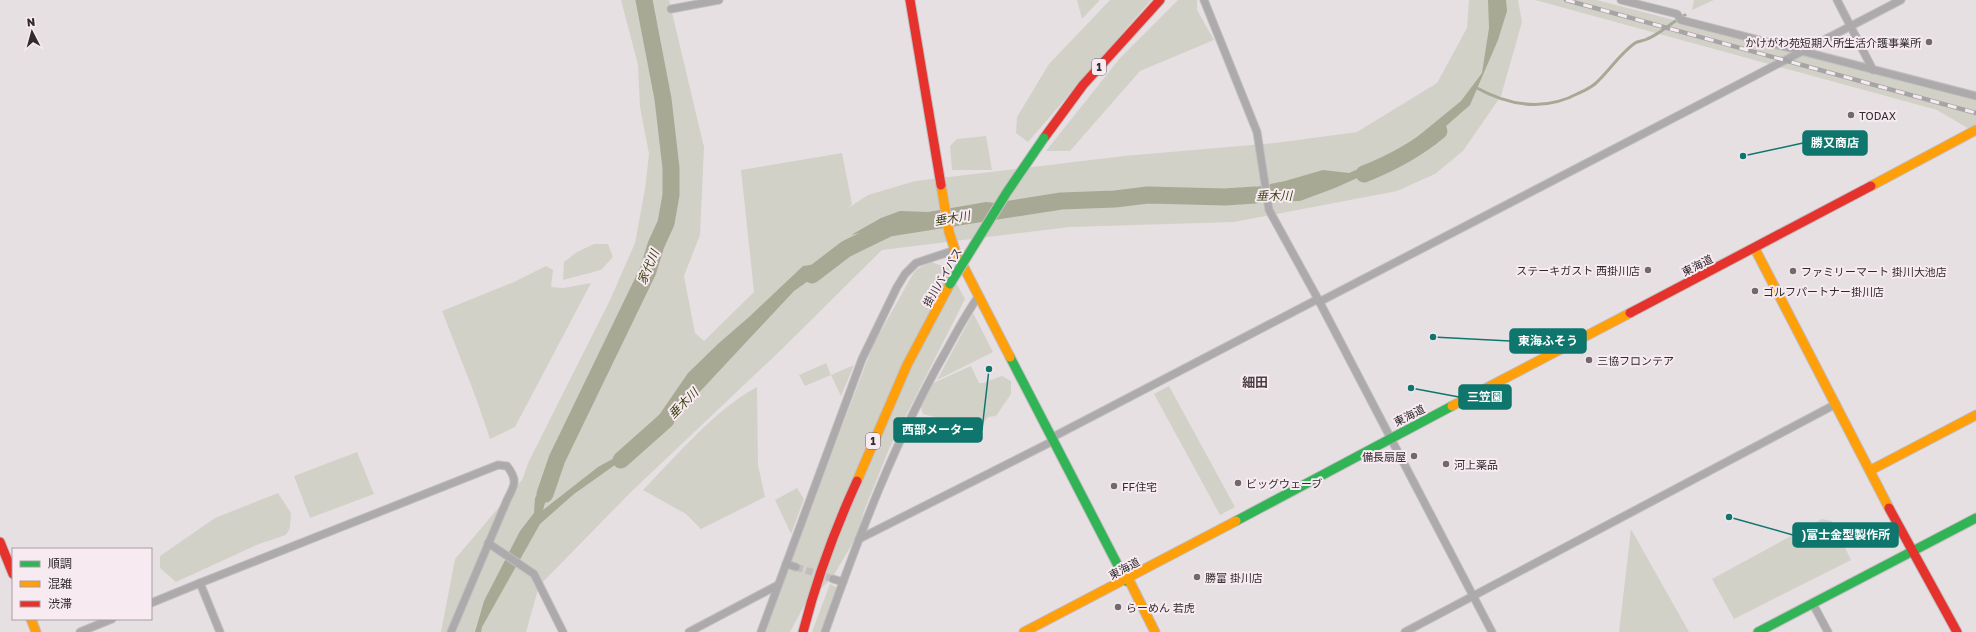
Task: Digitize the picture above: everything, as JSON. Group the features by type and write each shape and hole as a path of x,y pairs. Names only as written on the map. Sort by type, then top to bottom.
{"main road":[{"path":"910,0 949,232 955,250 1052,440 1155,632"},
{"name":"掛川バイパス","path":"810,605 845,507 907,364 950,284 1007,192 1083,85 1160,0"},
{"name":"東海道","path":"1024,632 1127,580 1391,438 1755,249 1976,130"},
{"path":"1755,249 1912,551 1957,632"},
{"path":"1871,470 1976,415"},
{"path":"1758,632 1976,518"},
{"path":"0,542 12,572"},
{"name":"1","path":"796,632 810,605"},
{"name":"1","path":"803,632 810,605"},
{"path":"31,620 36,632"}],"street":[{"path":"671,9 719,0"},
{"path":"1204,0 1257,132 1269,210 1319,300 1492,632"},
{"path":"1621,0 1677,14 1681,20 1976,96"},
{"path":"1837,0 1873,70"},
{"path":"859,539 1319,300 1659,125 1673,120 1901,0"},
{"path":"761,632 862,359 897,287 905,274 916,263 955,250"},
{"path":"825,632 859,539 899,442 934,372 978,296"},
{"path":"1405,632 1836,404"},
{"path":"152,603 498,465 507,466 513,474 515,485 488,543 451,632"},
{"path":"488,543 534,574 563,632"},
{"path":"786,564 796,567"},
{"path":"833,579 843,582"},
{"path":"200,584 220,632"},
{"path":"689,632 778,586"},
{"path":"1813,604 1828,632"},
{"path":"80,632 110,620"}],"shaded area":[{"path":"621,0 669,0 704,147 700,235 684,276 695,333 704,341 754,292 741,170 842,153 852,204 848,208 868,195 915,181 1124,156 1275,143 1357,132 1437,83 1467,28 1469,0 1518,0 1522,22 1501,96 1463,151 1435,174 1397,191 1234,222 1070,227 882,250 781,350 631,492 539,586 526,632 441,632 455,559 522,480 529,461 610,300 635,243 645,189 649,154 640,107 638,65"},
{"path":"1077,0 1100,0 1082,19"},
{"path":"1110,0 1151,0 1028,142 1016,133 1017,117 1049,64"},
{"path":"1178,0 1197,0 1197,10 1214,40 1140,71 1070,151 1046,151 1120,58"},
{"path":"1535,0 1597,0 1976,99 1976,133 1937,110"},
{"path":"1694,0 1714,0 1692,10"},
{"path":"986,136 992,170 952,170 950,146 957,139"},
{"path":"594,244 608,244 613,257 601,270 563,280 564,262 577,252"},
{"path":"931,262 948,268 965,299 889,449 864,511 857,536 832,578 805,604 790,632 764,632 873,345 913,274 917,269"},
{"path":"546,266 553,270 551,287 563,288 591,283 515,427 490,439 476,398 442,311 514,282"},
{"path":"973,313 993,352 937,380"},
{"path":"826,363 831,375 805,386 799,375"},
{"path":"854,365 841,396 831,375"},
{"path":"971,366 979,383 1002,376 1011,381 1011,394 996,416 988,417 982,425 975,425 945,420 923,414 921,407 931,384"},
{"path":"1169,386 1235,507 1220,515 1154,394"},
{"path":"757,387 758,465 765,497 701,529 686,514 643,490 712,420 742,396"},
{"path":"357,452 374,494 310,518 294,476"},
{"path":"797,488 804,499 791,534 775,500"},
{"path":"278,493 291,513 290,528 286,535 259,544 176,582 160,568 160,556 215,518"},
{"path":"1822,519 1832,521 1851,560 1734,619 1712,579"},
{"path":"1631,529 1689,632 1619,632"},
{"path":"830,584 838,588 821,632 812,632"}],"water":[{"path":"1488,0 1506,0 1507,11 1498,40 1470,105 1429,141 1384,166 1335,188 1300,201 1250,202 1222,194 1285,181 1323,170 1349,173 1400,151 1461,101 1482,73 1489,28"},
{"path":"986,202 1016,205 893,225 851,235 881,218 900,211 928,212"},
{"path":"830,262 818,274 794,291 694,398 649,436 655,421 688,373 719,343 803,266"},
{"path":"638,445 622,460 574,494 540,524 482,627 481,632 475,632 484,601 520,531 534,513 535,498 556,465 543,510 598,467"}],"waterway":[{"name":"家代川","path":"545,494 557,459 648,271 656,245 666,223 671,195 671,168 663,99 644,0"},
{"path":"1475,87 1501,99 1527,104 1553,103 1566,99 1590,88 1595,84 1635,43 1652,37 1685,15"},
{"name":"垂木川","path":"1364,174 1403,156 1439,131"},
{"name":"垂木川","path":"812,275 846,249 889,228 1061,201 1115,199 1148,195 1225,197 1255,195"},
{"name":"垂木川","path":"621,460 666,420"}],"tunnel":[{"path":"796,567 833,579"}],"railway":[{"path":"1566,0 1976,113"}],"traffic: fast":[{"path":"950,284 1007,192 1044,138"},
{"path":"1010,357 1126,581"},
{"path":"1236,521 1452,406"},
{"path":"1758,632 1976,518"}],"traffic: slow":[{"path":"1871,186 1976,130"},
{"path":"941,185 949,232 955,250 1010,357"},
{"path":"1755,249 1889,508"},
{"path":"857,481 907,365 950,284"},
{"path":"1452,406 1630,313"},
{"path":"1871,470 1976,415"},
{"path":"1024,632 1236,521"},
{"path":"1129,580 1155,632"},
{"path":"31,620 36,632"}],"traffic: jam":[{"path":"910,0 941,185"},
{"path":"1044,138 1083,85 1160,0"},
{"path":"1630,313 1871,186"},
{"path":"803,632 827,555 857,481"},
{"path":"1889,508 1957,632"},
{"path":"0,542 12,572"}],"place":[{"name":"かけがわ苑短期入所生活介護事業所","path":"1929,42"},
{"name":"TODAX","path":"1851,115"},
{"name":"勝又商店","path":"1743,156"},
{"name":"ステーキガスト 西掛川店","path":"1648,270"},
{"name":"ファミリーマート 掛川大池店","path":"1793,271"},
{"name":"ゴルフパートナー掛川店","path":"1755,291"},
{"name":"東海ふそう","path":"1433,337"},
{"name":"三協フロンテア","path":"1589,360"},
{"name":"西部メーター","path":"989,369"},
{"name":"三笠園","path":"1411,388"},
{"name":"備長扇屋","path":"1414,456"},
{"name":"河上薬品","path":"1446,464"},
{"name":"ビッグウェーブ","path":"1238,483"},
{"name":"FF住宅","path":"1114,486"},
{"name":")富士金型製作所","path":"1729,517"},
{"name":"勝富 掛川店","path":"1197,577"},
{"name":"らーめん 若虎","path":"1118,607"}],"district":[{"name":"細田","path":"1255,382"}]}
